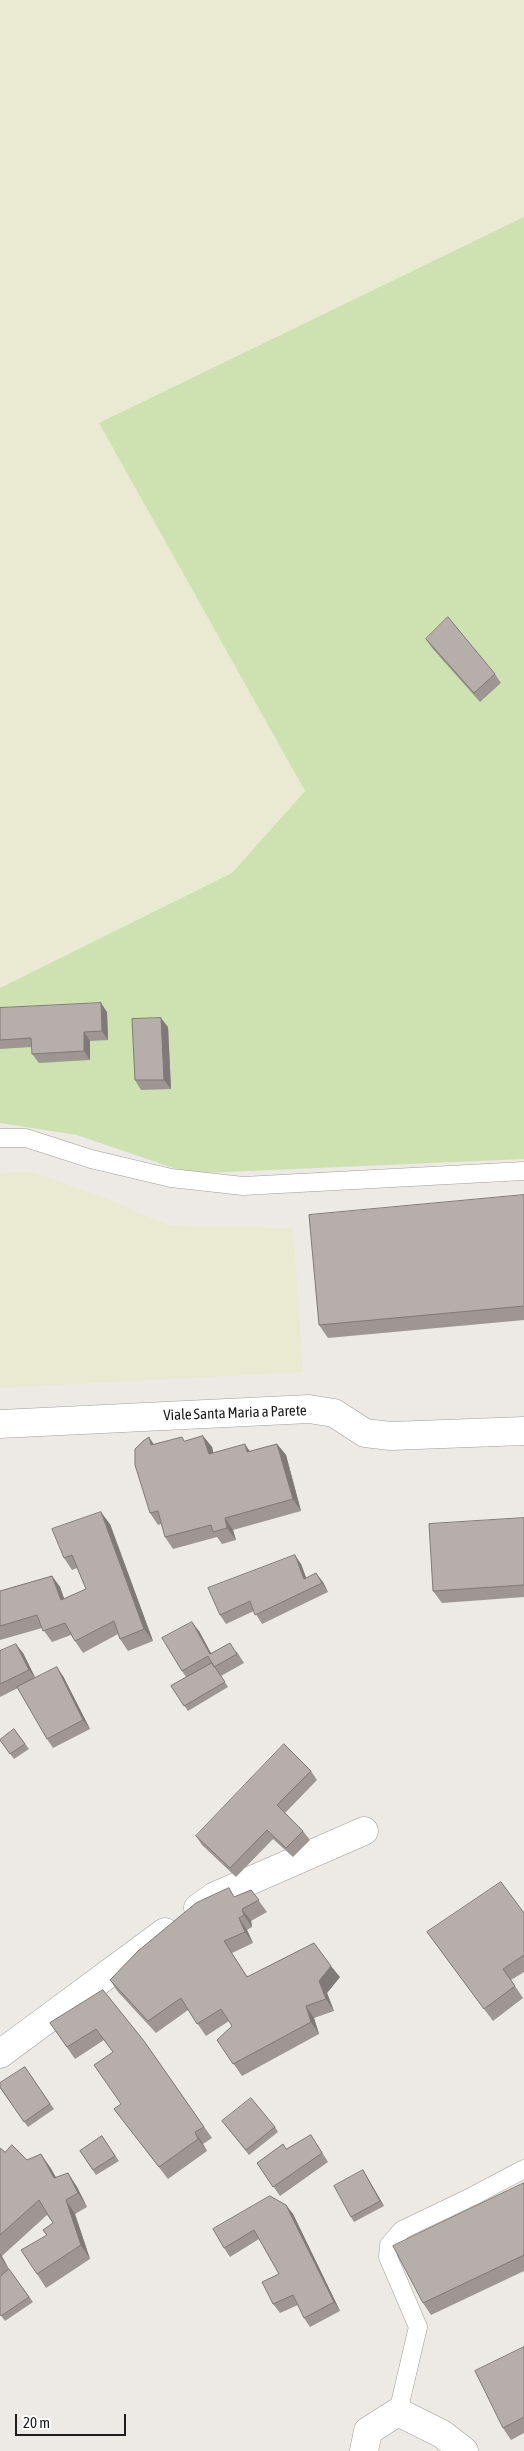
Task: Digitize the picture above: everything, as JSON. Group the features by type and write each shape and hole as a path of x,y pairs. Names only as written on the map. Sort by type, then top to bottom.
{"street":[{"name":"Viale Santa Maria a Parete","path":"0,1424 309,1409 334,1413 365,1432 382,1435 524,1431"},
{"path":"0,2054 214,1896 364,1830"},
{"path":"364,2451 368,2432 398,2412 442,2434 464,2451"}],"lane":[{"path":"0,1138 26,1138 91,1159 172,1178 243,1186 524,1171"},
{"path":"398,2412 418,2327 388,2257 389,2244 402,2230 524,2169"}],"green space":[{"path":"0,0 524,0 524,217 99,423 305,791 232,873 0,988"},
{"path":"524,217 524,1159 203,1173 179,1170 77,1135 0,1123 0,988 232,873 305,791 99,423"},
{"path":"33,1172 107,1199 170,1226 293,1228 303,1372 0,1388 0,1173"}],"building":[{"path":"448,617 495,674 474,693 426,639"},
{"path":"101,1003 102,1031 84,1032 84,1051 32,1054 31,1038 0,1040 0,1008"},
{"path":"161,1018 164,1080 135,1080 132,1019"},
{"path":"524,1195 524,1306 319,1325 309,1215"},
{"path":"203,1436 209,1454 245,1444 247,1452 277,1444 293,1499 225,1518 227,1528 213,1532 211,1525 165,1537 158,1511 150,1513 135,1465 135,1449 149,1437 151,1445 182,1437 184,1441"},
{"path":"101,1512 144,1629 120,1639 114,1621 75,1641 65,1623 43,1631 37,1615 0,1626 0,1591 52,1576 61,1600 86,1589 72,1555 64,1558 52,1529"},
{"path":"524,1518 524,1585 433,1591 429,1524"},
{"path":"295,1555 304,1579 316,1573 322,1583 255,1615 250,1601 220,1615 208,1588"},
{"path":"192,1622 210,1654 230,1643 237,1654 214,1667 208,1656 182,1671 162,1638"},
{"path":"16,1644 29,1670 0,1684 0,1651"},
{"path":"212,1663 225,1682 184,1706 171,1686"},
{"path":"57,1667 83,1720 47,1739 17,1687"},
{"path":"14,1729 25,1744 10,1754 0,1740"},
{"path":"284,1744 311,1771 277,1805 303,1831 286,1848 267,1830 230,1868 196,1836"},
{"path":"501,1882 524,1913 524,1955 503,1969 515,1986 484,2009 427,1932"},
{"path":"229,1888 234,1897 251,1890 259,1900 242,1909 244,1915 239,1918 245,1932 224,1941 247,1977 314,1943 331,1966 319,1981 326,1999 306,2006 311,2022 233,2064 217,2040 232,2026 221,2009 197,2024 181,1998 148,2021 110,1980 138,1951 196,1903"},
{"path":"103,1990 144,2041 204,2127 195,2132 198,2139 159,2167 114,2109 121,2104 94,2065 113,2052 96,2029 67,2047 50,2023"},
{"path":"25,2067 50,2104 24,2122 0,2087 0,2083"},
{"path":"251,2098 275,2127 246,2150 222,2121"},
{"path":"311,2135 322,2153 273,2187 257,2163 283,2144 286,2149"},
{"path":"102,2136 115,2156 93,2170 80,2151"},
{"path":"12,2145 27,2160 41,2154 54,2178 68,2173 78,2193 66,2200 81,2245 37,2274 21,2250 47,2235 43,2230 53,2223 39,2200 0,2235 0,2148 5,2152"},
{"path":"363,2170 380,2201 351,2217 334,2186"},
{"path":"524,2183 524,2255 423,2303 393,2246"},
{"path":"270,2196 286,2205 334,2302 304,2318 293,2295 273,2304 262,2282 279,2274 254,2230 224,2248 213,2229"},
{"path":"9,2269 29,2297 1,2316 0,2277"},
{"path":"524,2347 524,2417 503,2428 475,2371"}]}
